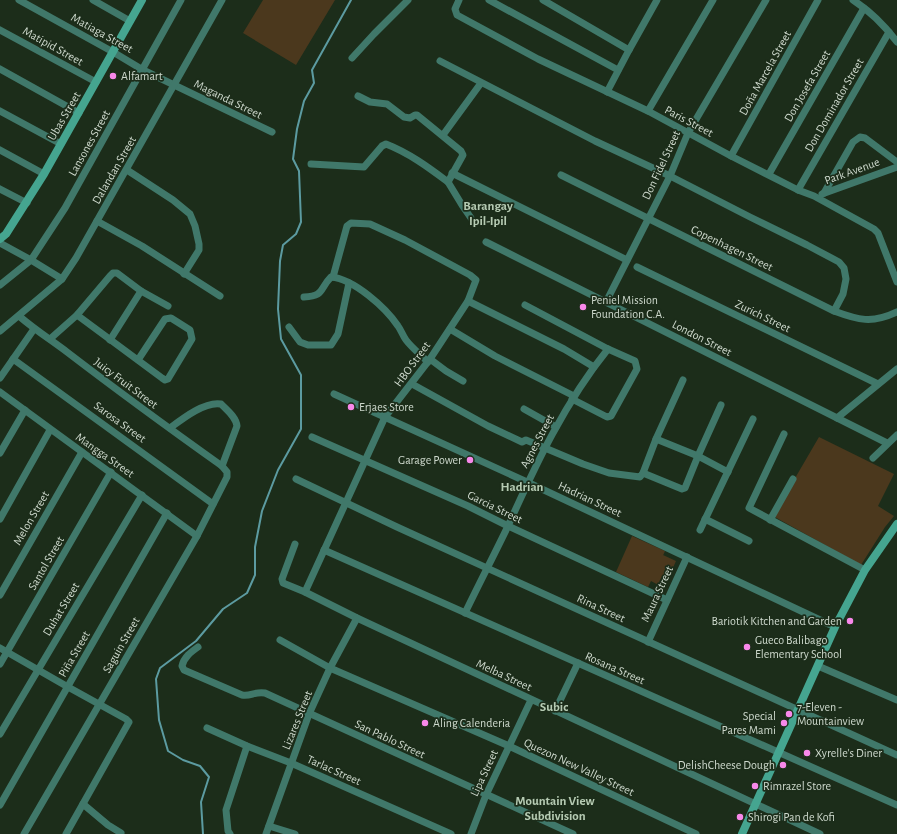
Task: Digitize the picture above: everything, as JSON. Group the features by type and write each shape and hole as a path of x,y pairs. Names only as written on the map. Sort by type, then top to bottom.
{"main road":[{"name":"Ubas Street","path":"0,239 6,234 27,203 142,0"},
{"path":"742,834 835,627 864,570 897,524"}],"street":[{"name":"Matiaga Street","path":"19,0 143,70 174,85"},
{"name":"Matiaga Street","path":"93,0 130,21"},
{"name":"Lansones Street","path":"0,285 31,260 65,208 181,0"},
{"name":"Dalandan Street","path":"0,331 62,279 76,258 127,170 222,0"},
{"path":"352,58 408,0"},
{"name":"Paris Street","path":"459,0 455,9 457,14 538,59 648,111 731,156 798,190 814,196 874,229 878,233 897,282"},
{"path":"489,0 618,70"},
{"path":"543,0 629,50"},
{"path":"607,92 657,0"},
{"path":"648,111 713,0"},
{"name":"Don Fidel Street","path":"606,302 670,176 688,133 766,0"},
{"name":"Doña Marcela Street","path":"731,156 818,0"},
{"path":"853,0 864,8 889,32 897,42"},
{"name":"Don Josefa Street","path":"769,174 864,8"},
{"name":"Matipid Street","path":"0,30 96,82"},
{"name":"Don Dominador Street","path":"798,190 889,32"},
{"path":"440,61 594,141 670,176 839,262 844,268 846,279 843,294 834,311"},
{"path":"0,70 79,113"},
{"path":"443,135 481,83"},
{"name":"Maganda Street","path":"174,85 272,132"},
{"path":"358,96 370,102 386,104 404,117 410,118 416,115 443,135 462,153 448,182"},
{"path":"0,111 61,144"},
{"path":"824,193 853,142 860,137 865,138 897,162"},
{"path":"311,164 364,167 382,146 386,144 398,148 423,163 448,182 471,218"},
{"path":"0,150 44,174"},
{"name":"Park Avenue","path":"814,196 897,166"},
{"path":"127,170 173,200 190,214 195,226 199,250 184,274"},
{"path":"452,173 627,260"},
{"name":"Copenhagen Street","path":"561,176 834,311 864,320 872,320 897,312"},
{"path":"0,189 27,203"},
{"path":"97,221 142,246 220,296"},
{"name":"HBO Street","path":"305,592 385,417 412,384 468,302 476,280 475,278 405,240 370,224 351,222 347,226 333,277"},
{"name":"London Street","path":"486,242 837,418 867,431 887,443"},
{"path":"0,243 62,279"},
{"name":"Zurich Street","path":"637,267 878,384"},
{"path":"50,339 77,315 114,273 117,273 141,291 168,306"},
{"path":"304,297 315,297 330,278 333,277 349,283 383,309 398,325 406,341 429,360 463,381"},
{"path":"289,327 300,342 308,345 331,344 338,334 349,283"},
{"path":"110,340 141,291"},
{"path":"468,302 564,349 594,366"},
{"path":"450,329 495,356 607,417 611,416 636,369 637,366 635,362 525,306"},
{"path":"77,315 165,380 168,379 192,339 190,330 171,318 165,319 138,360"},
{"name":"Juicy Fruit Street","path":"18,316 222,466"},
{"path":"0,378 34,329"},
{"name":"Agnes Street","path":"465,613 556,427 594,366 608,349"},
{"name":"Sarosa Street","path":"13,359 213,504"},
{"path":"837,418 897,369"},
{"path":"412,384 488,426 522,442 526,440 583,464 609,473 640,477 682,380"},
{"name":"Mangga Street","path":"0,392 197,536"},
{"name":"Hadrian Street","path":"334,394 528,482 835,627"},
{"path":"170,428 186,416 210,404 220,404 229,412 237,426 222,466"},
{"path":"643,473 684,489 721,405"},
{"path":"524,409 556,427"},
{"path":"0,453 24,410"},
{"path":"700,530 753,419"},
{"path":"0,519 50,430"},
{"path":"784,434 748,506 750,509 864,570"},
{"path":"873,458 897,435"},
{"name":"Garcia Street","path":"312,437 468,506 667,600"},
{"path":"656,439 698,456 728,472"},
{"name":"Melon Street","path":"0,595 82,452"},
{"name":"Saguin Street","path":"24,834 197,536 227,477 227,472 222,466"},
{"name":"Santol Street","path":"0,664 111,472"},
{"name":"Rina Street","path":"296,479 345,503 897,755"},
{"path":"770,520 794,479"},
{"name":"Duhat Street","path":"0,734 142,495"},
{"name":"Piña Street","path":"0,805 167,514"},
{"path":"705,519 749,542"},
{"name":"Melba Street","path":"295,544 281,581 284,584 305,592 531,700 820,834"},
{"name":"Rosana Street","path":"324,550 897,805"},
{"name":"Maura Street","path":"648,642 687,557"},
{"name":"Lizares Street","path":"266,834 309,714 330,668 357,618"},
{"name":"Quezon New Valley Street","path":"280,640 330,668 509,746 696,834"},
{"name":"San Pablo Street","path":"198,647 187,655 183,661 182,666 184,670 242,695 246,696 257,691 265,693 573,834"},
{"path":"0,648 129,722 66,834"},
{"path":"555,711 578,663"},
{"path":"818,666 897,700"},
{"name":"Lipa Street","path":"471,834 486,795 531,700"},
{"name":"Tarlac Street","path":"207,728 247,746 292,762 451,834"},
{"path":"230,834 226,810 247,746"},
{"path":"83,804 108,825 121,833"},
{"path":"269,826 295,834"}],"shaded area":[{"path":"263,0 335,0 296,65 243,33"},
{"path":"819,437 894,474 878,506 894,516 885,527 861,565 773,516"},
{"path":"632,536 665,551 663,555 676,561 664,588 651,581 648,587 616,572"}],"waterway":[{"path":"203,834 201,802 209,777 200,766 183,760 168,751 159,720 156,679 160,668 196,641 223,609 247,593 255,575 255,547 262,511 278,470 301,429 301,375 281,339 278,309 280,261 283,245 296,234 301,222 299,171 293,159 297,129 304,101 314,83 312,70 351,0"}],"place":[{"name":"Alfamart","path":"113,76"},
{"name":"Peniel Mission Foundation C.A.","path":"583,307"},
{"name":"Erjaes Store","path":"351,407"},
{"name":"Garage Power","path":"470,460"},
{"name":"Bariotik Kitchen and Garden","path":"850,621"},
{"name":"Gueco Balibago Elementary School","path":"747,647"},
{"name":"7-Eleven - Mountainview","path":"789,714"},
{"name":"Aling Calenderia","path":"425,723"},
{"name":"Special Pares Mami","path":"784,723"},
{"name":"Xyrelle’s Diner","path":"807,753"},
{"name":"DelishCheese Dough","path":"783,765"},
{"name":"Rimrazel Store","path":"755,786"},
{"name":"Shirogi Pan de Kofi","path":"740,817"}],"district":[{"name":"Barangay Ipil-Ipil","path":"488,214"},
{"name":"Hadrian","path":"522,487"},
{"name":"Subic","path":"554,707"},
{"name":"Mountain View Subdivision","path":"555,808"}]}
